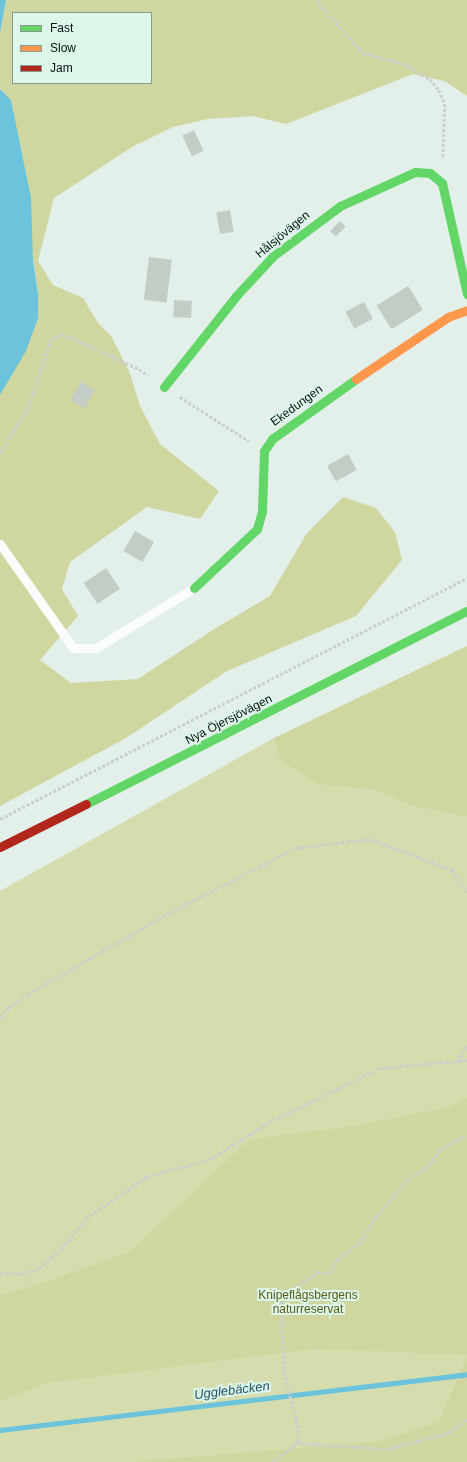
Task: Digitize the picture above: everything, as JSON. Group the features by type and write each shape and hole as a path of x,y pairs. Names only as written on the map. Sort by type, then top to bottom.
{"street":[{"name":"Hålsjövägen","path":"164,387 236,296 273,256 312,225 340,206 415,172 424,171 437,176"},
{"path":"437,176 445,189 454,242 467,294"},
{"name":"Ekedungen","path":"264,450 283,429 448,317 467,310"},
{"path":"194,588 256,529 262,511 264,450"},
{"name":"Nya Öjersjövägen","path":"0,847 467,612"}],"lane":[{"path":"0,544 73,648 96,648 194,588"}],"path":[{"path":"316,0 363,53 405,64 430,79 439,90 445,104 442,168 437,176"},
{"path":"0,453 28,408 51,339 62,334 139,369 164,387 264,450"},
{"path":"0,819 467,578"},
{"path":"0,1017 9,1007 28,994 163,916 296,848 370,839 452,870 467,892"},
{"path":"457,1062 467,1046"},
{"path":"0,1273 21,1274 39,1268 65,1245 86,1218 146,1177 210,1159 273,1120 380,1068 467,1060"},
{"path":"273,1462 297,1443 299,1433 284,1374 281,1304 291,1290 317,1272 329,1272 338,1259 359,1244 375,1218 411,1176 430,1165 440,1149 467,1135"},
{"path":"297,1443 387,1449 448,1432 467,1419"}],"green space":[{"path":"6,0 467,0 467,96 444,81 413,74 286,124 253,116 208,119 173,127 132,147 54,198 38,261 53,285 83,298 98,323 111,336 129,371 140,406 160,444 219,491 200,519 147,507 70,562 62,589 78,616 40,660 71,683 138,679 211,631 270,596 307,533 343,497 376,508 395,532 402,560 356,616 227,671 126,738 0,806 0,395 38,318 38,294 11,100 0,89 0,33"},
{"path":"467,646 467,817 412,806 375,790 319,785 280,761 274,738"},
{"path":"274,738 280,761 319,785 375,790 412,806 467,817 467,1462 0,1462 0,891"},
{"name":"Knipeflågsbergens naturreservat","path":"467,1097 467,1355 313,1349 46,1383 0,1401 0,1295 40,1284 130,1252 249,1139 354,1126 450,1107"},
{"path":"467,1357 467,1462 133,1462 382,1441 439,1422"}],"water":[{"path":"0,0 6,0 0,33"},
{"path":"0,89 11,100 31,198 33,260 38,294 38,318 26,351 0,395"}],"building":[{"path":"194,130 204,151 192,156 182,135"},
{"path":"230,210 234,232 220,234 216,212"},
{"path":"340,221 346,227 336,237 330,231"},
{"path":"149,257 172,260 167,302 144,300"},
{"path":"408,286 423,310 391,329 377,306"},
{"path":"174,300 192,301 191,318 173,317"},
{"path":"364,302 373,319 354,329 345,312"},
{"path":"81,382 95,390 84,408 70,400"},
{"path":"348,454 357,470 336,481 327,466"},
{"path":"135,531 154,542 143,562 124,551"},
{"path":"106,568 120,589 98,604 84,583"}],"waterway":[{"name":"Ugglebäcken","path":"0,1430 467,1374"}],"traffic: fast":[{"path":"164,387 236,296 273,256 340,206 415,172 430,173 442,183 467,294"},
{"path":"194,588 257,529 262,511 264,451 272,439 356,379"},
{"path":"86,804 467,611"}],"traffic: slow":[{"path":"356,379 448,317 467,310"}],"traffic: jam":[{"path":"0,847 86,804"}]}
